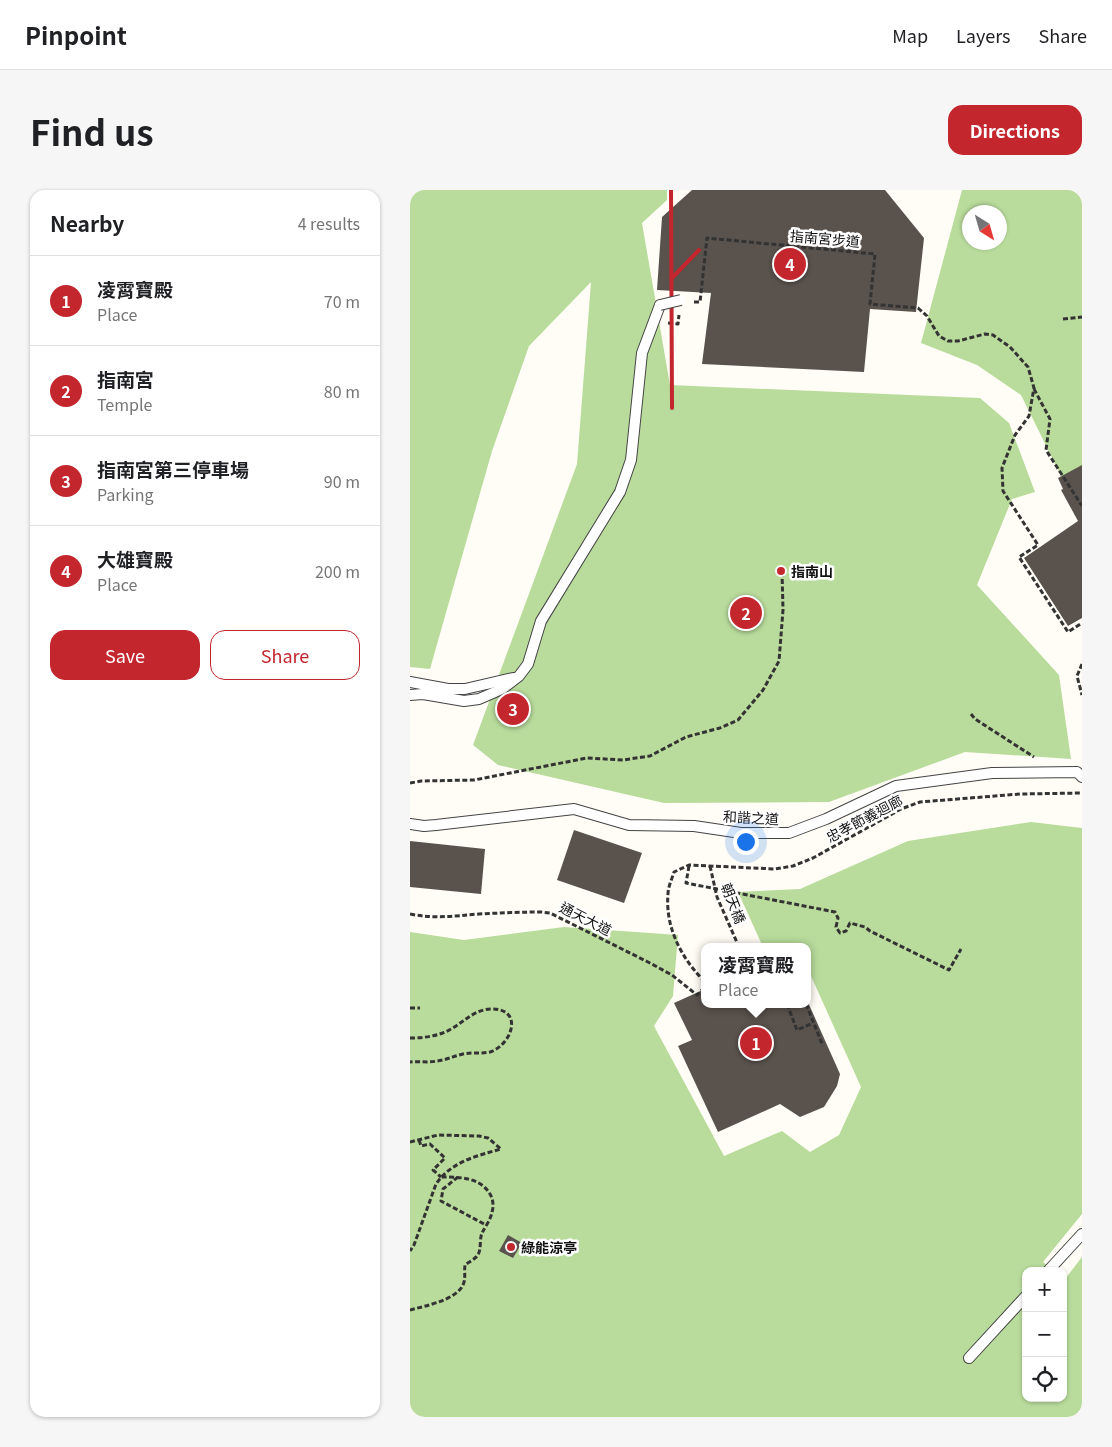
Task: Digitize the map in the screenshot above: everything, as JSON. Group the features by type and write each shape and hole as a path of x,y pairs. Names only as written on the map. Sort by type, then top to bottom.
{"lane":[{"path":"410,695 423,694 464,701 480,699 502,689 519,676 528,664 541,621 620,492 631,460 642,352 660,305 681,300"},
{"path":"410,682 448,690 465,689 519,676"},
{"name":"和諧之道","path":"410,824 436,825 574,809 629,825 694,826 741,833 789,833 826,820 896,786 992,773 1077,772 1082,777"},
{"path":"1052,1267 1082,1234"},
{"path":"969,1358 1022,1300"}],"path":[{"name":"指南宮步道","path":"681,300 700,302 707,238 875,254 870,304 918,308 926,316 939,336 948,341 958,341 985,334 993,335 1010,347 1028,367 1034,388 1050,419 1046,450 1082,506"},
{"path":"654,322 678,324 681,300"},
{"path":"1062,320 1082,317"},
{"name":"指南宮步道","path":"1034,388 1029,416 1015,436 1002,468 1004,491 1038,545 1019,557 1068,632 1082,623"},
{"path":"410,783 474,780 503,776 587,758 623,760 650,756 686,737 720,728 738,720 763,690 779,661 783,610 782,571"},
{"path":"1082,664 1078,676 1082,695"},
{"path":"971,714 975,719 1036,759"},
{"name":"忠孝節義迴廊","path":"689,865 775,869 793,866 813,858 901,809 920,802 1020,794 1082,793"},
{"path":"689,865 686,883 835,912 838,918 836,927 840,933 846,931 850,923 865,927 949,970 961,949"},
{"path":"689,865 674,872 668,893 669,921 679,948 694,971 701,978"},
{"name":"朝天橋","path":"710,866 717,897 737,943"},
{"name":"通天大道","path":"410,914 425,917 451,917 478,914 550,913 648,962 672,976 697,995 701,991"},
{"path":"410,1008 420,1008"},
{"path":"789,1008 797,1030 814,1023"},
{"path":"808,1008 823,1046"},
{"path":"410,1038 422,1038 442,1033 479,1011 492,1009 504,1011 511,1018 512,1029 498,1048 488,1052 463,1054 436,1062 410,1062"},
{"path":"410,1142 438,1135 479,1136 488,1138 501,1149 460,1163 441,1177 436,1184 414,1245 410,1251"},
{"path":"410,1310 446,1299 460,1289 463,1285 465,1265 479,1254 481,1237 493,1212 492,1196 482,1184 474,1180 458,1177 441,1177 433,1170 445,1158 430,1144 421,1146 419,1140"},
{"path":"458,1177 442,1189 441,1201 486,1225"}],"green space":[{"path":"410,190 667,190 667,200 642,223 670,385 980,398 1009,423 1035,492 1012,499 977,585 1059,675 1071,759 965,752 829,802 664,803 498,765 473,745 577,464 591,282 529,346 492,451 430,669 410,667"},
{"path":"962,190 1082,190 1082,490 1071,496 1021,395 977,365 921,343"},
{"path":"1031,822 1082,828 1082,1214 1043,1262 1049,1267 1022,1267 1022,1402 1067,1402 1067,1276 1082,1257 1082,1417 410,1417 410,932 464,940 564,927 678,935 673,996 654,1026 724,1156 782,1131 810,1152 839,1135 861,1087 811,976 811,943 761,943 738,892 800,889 908,841"}],"building":[{"path":"692,190 885,190 924,238 916,312 870,309 864,372 702,364 711,293 657,290 662,217"},
{"path":"1082,465 1082,618 1068,626 1024,558 1078,521 1061,490 1063,489 1058,478"},
{"path":"574,830 642,853 624,903 557,880"},
{"path":"410,841 485,849 481,894 410,887"},
{"path":"701,991 701,1008 811,1008 840,1074 837,1086 824,1107 800,1117 780,1104 718,1132 678,1046 692,1040 674,1003"},
{"name":"綠能涼亭","path":"508,1235 522,1243 513,1258 499,1251"}],"railway":[{"path":"671,190 672,408"},
{"path":"672,278 699,250"}],"place":[{"name":"大雄寶殿","path":"790,264"},
{"name":"指南山","path":"781,571"},
{"name":"指南宮","path":"746,613"},
{"name":"指南宮第三停車場","path":"513,709"},
{"name":"凌霄寶殿","path":"756,1043"},
{"name":"綠能涼亭","path":"511,1247"}]}
